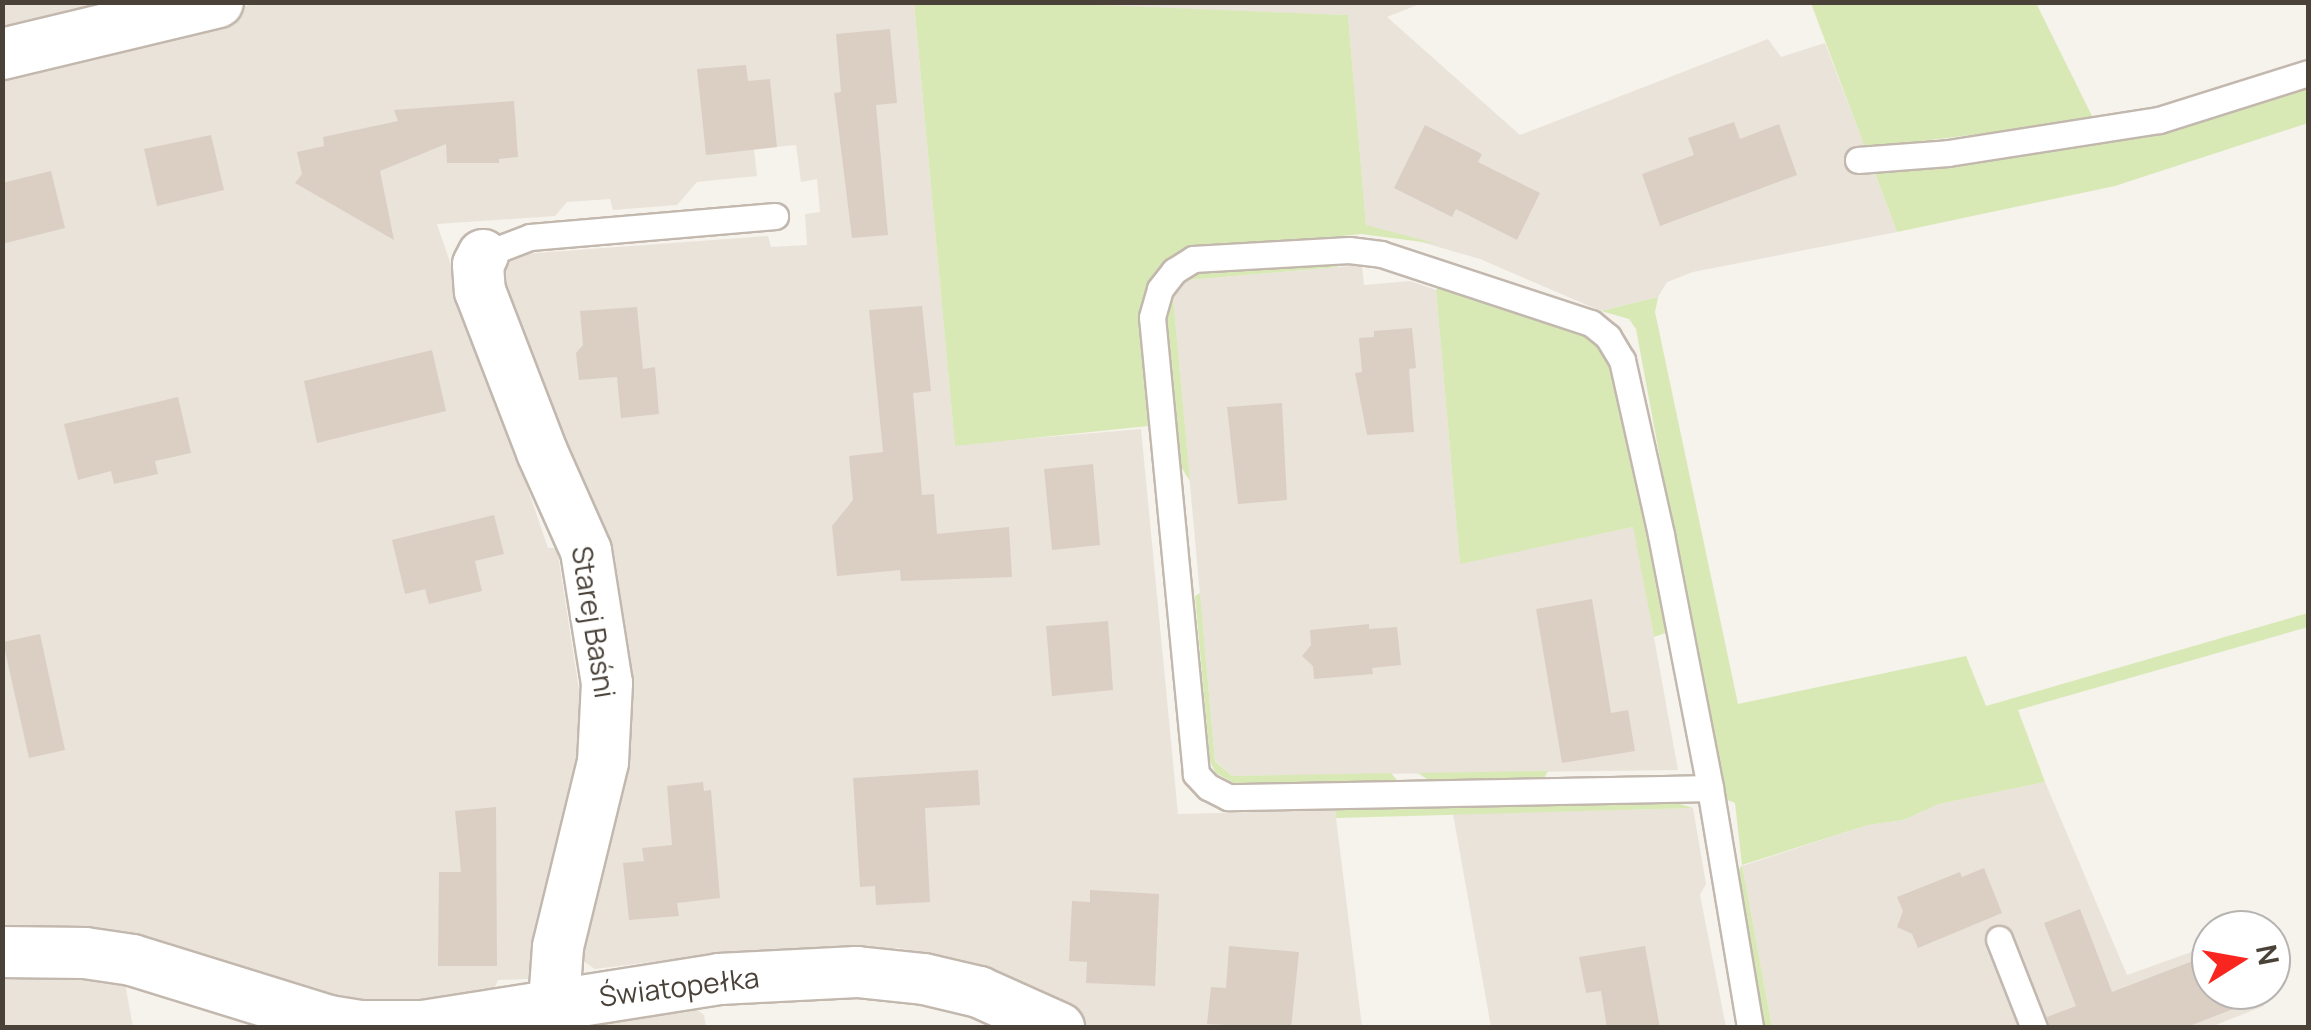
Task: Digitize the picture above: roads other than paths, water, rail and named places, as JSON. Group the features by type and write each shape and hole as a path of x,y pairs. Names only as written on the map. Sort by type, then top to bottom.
{"street":[{"path":"2,54 218,2"},
{"name":"Starej Baśni","path":"483,255 478,278 493,327 586,550 606,683 604,762 558,947 554,1003"},
{"name":"Światopełka","path":"2,952 85,953 132,960 329,1020 362,1026 423,1026 719,978 856,972 924,979 979,992 1058,1028"}],"lane":[{"path":"1858,160 1948,153 2159,120 2308,73"},
{"path":"483,255 530,237 774,216"},
{"path":"1710,788 1228,797 1208,787 1196,774 1152,317 1160,290 1174,271 1192,259 1349,250 1381,254 1591,323 1608,337 1622,360 1710,788 1750,1028"},
{"path":"2000,939 2034,1028"}]}
